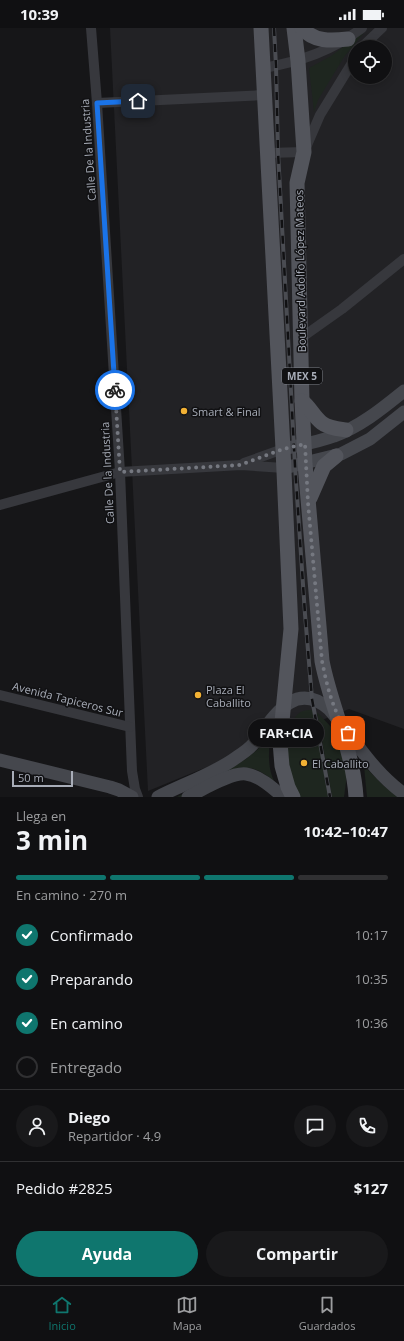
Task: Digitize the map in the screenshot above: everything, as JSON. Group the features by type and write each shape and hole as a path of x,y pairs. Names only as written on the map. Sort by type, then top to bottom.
{"main road":[{"name":"MEX 5","path":"261,28 291,629 280,748 282,766 288,787 293,797"},
{"name":"Boulevard Adolfo López Mateos","path":"294,28 298,61 304,152 297,183 302,401 308,503 322,661 326,682 340,721 351,760 356,797"},
{"path":"302,28 308,34 323,40 348,39"},
{"path":"302,401 308,405 322,423 330,427 346,430"},
{"path":"308,503 324,466 336,456"}],"street":[{"name":"Calle De la Industria","path":"91,28 120,472 132,771 138,797"},
{"path":"264,68 298,61 323,51 348,39 362,28"},
{"path":"369,40 382,28"},
{"path":"268,153 304,152 320,115 348,69"},
{"path":"97,103 265,94"},
{"path":"301,338 342,309 404,259"},
{"path":"240,465 283,449 321,441 336,436 368,419 404,391"},
{"path":"0,505 120,472 240,465 284,468 305,464 336,456 370,439 404,412"},
{"name":"Avenida Tapiceros Sur","path":"0,695 130,727"},
{"path":"158,797 238,757 253,744 271,719 284,706 300,699 312,699 321,702 340,721 375,769 404,794"},
{"path":"0,760 110,787 132,797"},
{"path":"188,797 232,775 246,774 263,781 274,788 283,797"}],"shaded area":[{"path":"110,28 404,28 404,729 349,709 148,791"},
{"path":"367,29 358,40 352,40"},
{"path":"348,43 348,52 318,100 314,112 309,68 331,56"},
{"path":"313,710 328,797 298,797 291,774 288,741 291,725 299,713"},
{"path":"317,712 332,728 338,739 347,775 344,797 332,797"},
{"path":"270,736 269,764 274,781 256,770 242,768 224,774 181,797 177,797 246,759"},
{"path":"364,766 385,787 399,797 367,797"}],"railway":[{"path":"274,28 278,152 295,466 305,614 312,699 330,797"}],"way so far":[{"path":"115,390 120,472 240,465 283,449 305,444 305,464 312,557 322,661 326,682 340,721 348,733"}],"place":[{"name":"Smart & Final","path":"184,411"},
{"name":"Plaza El Caballito","path":"198,695"},
{"name":"FAR+CIA","path":"348,733"},
{"name":"El Caballito","path":"304,763"}],"route":[{"path":"115,390 97,103 138,101"}]}
